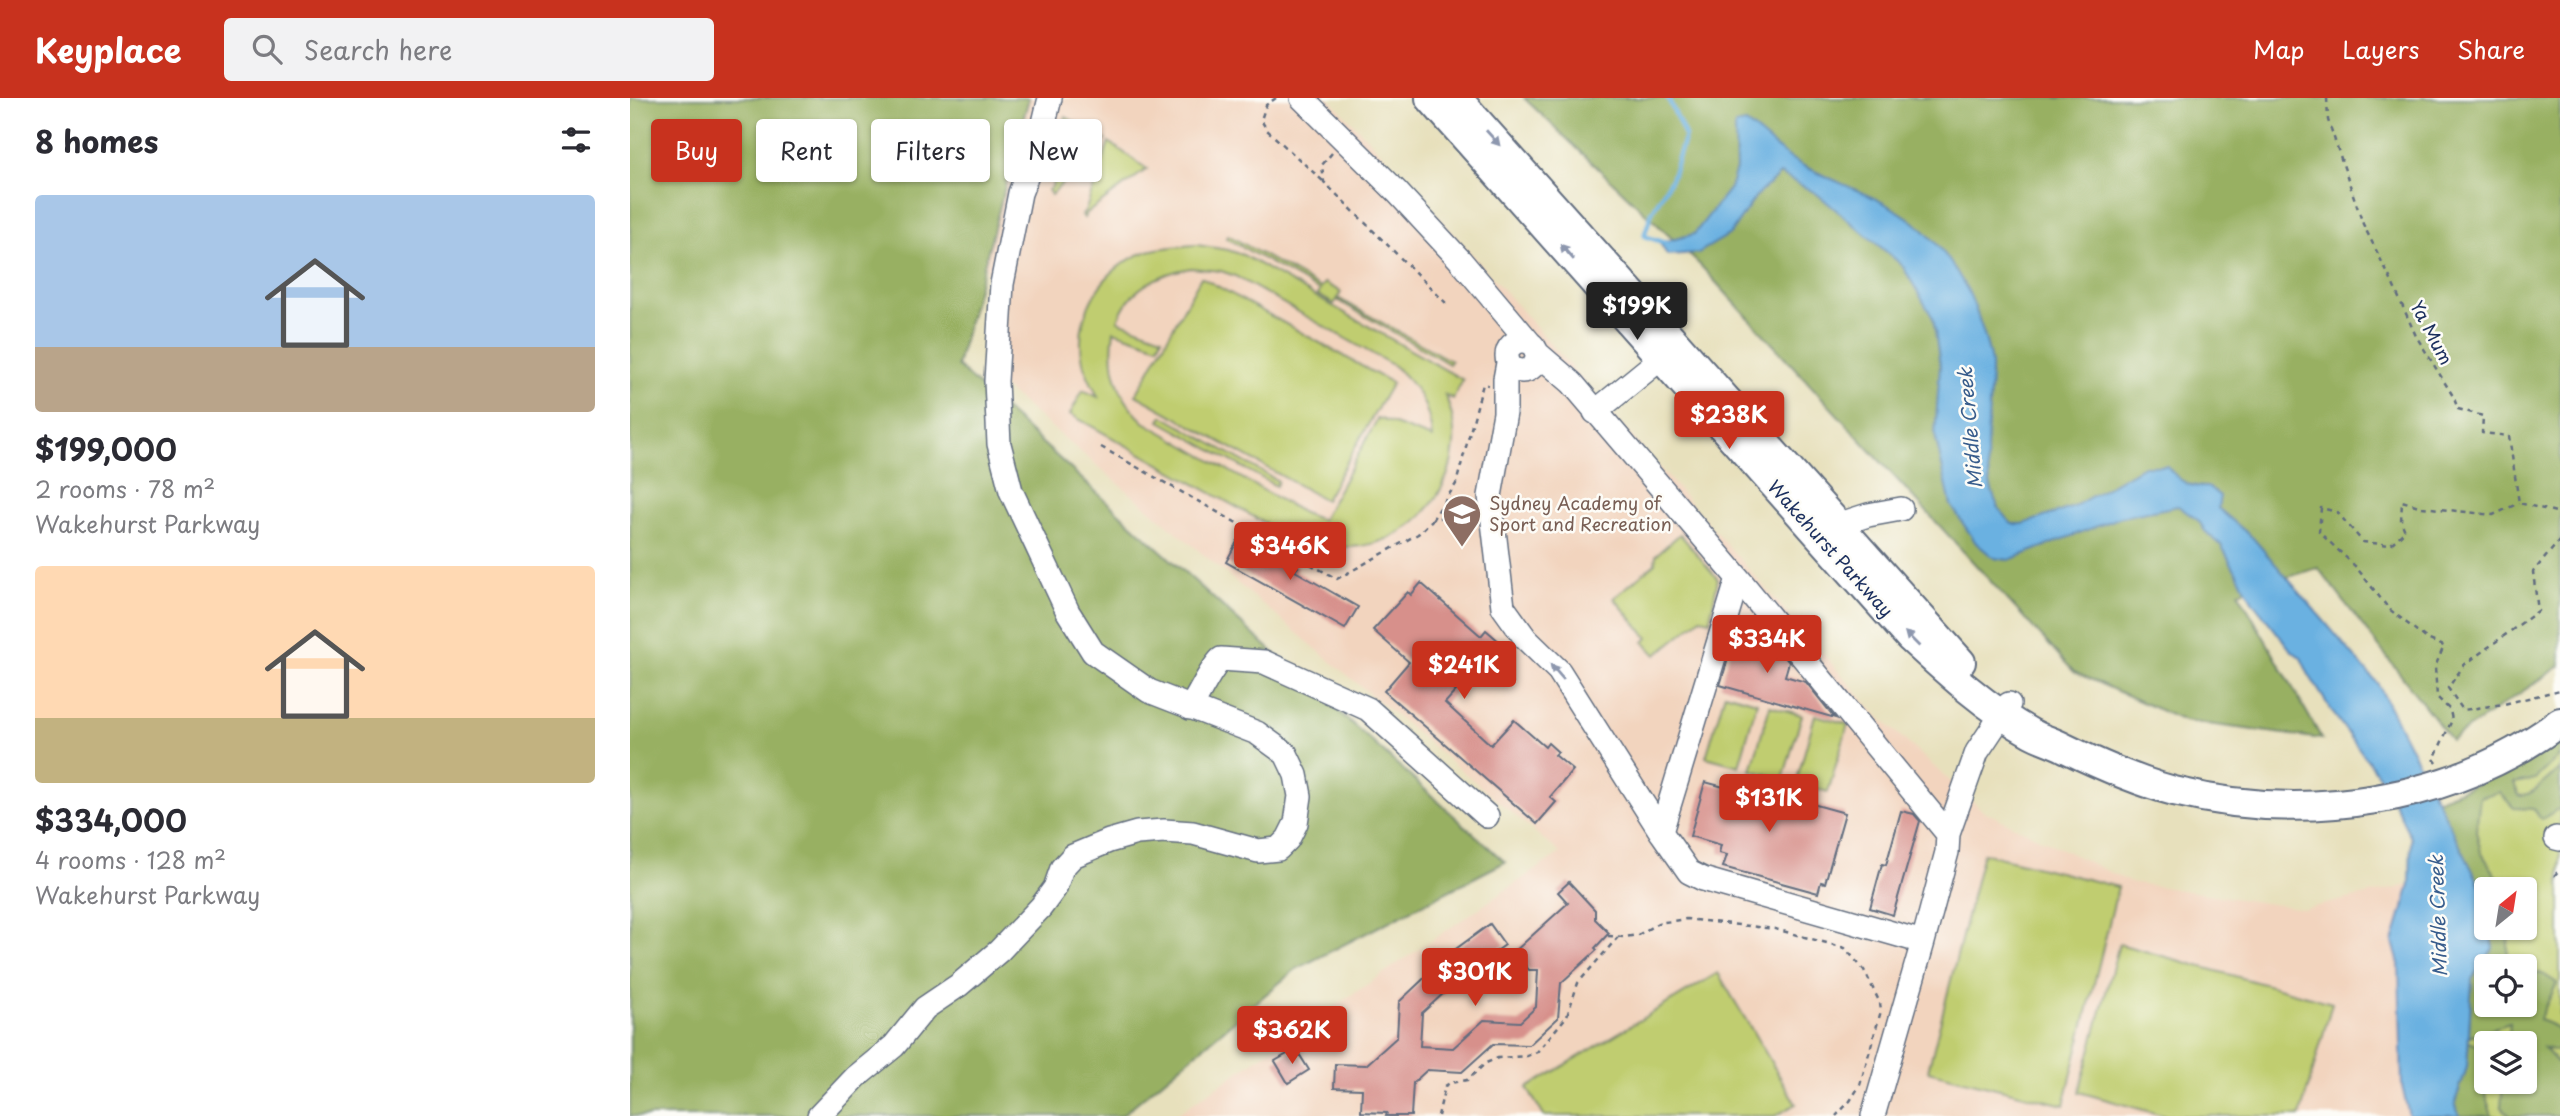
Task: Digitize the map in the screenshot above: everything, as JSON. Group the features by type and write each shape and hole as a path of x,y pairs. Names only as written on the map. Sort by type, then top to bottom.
{"main road":[{"name":"Wakehurst Parkway","path":"1430,98 1910,638 1950,675 2005,709"},
{"name":"Wakehurst Parkway","path":"1457,98 1951,652 2005,709 2033,734 2134,779 2172,790 2219,801 2308,807 2366,801 2409,792 2452,778 2511,752 2560,722"}],"street":[{"path":"819,1116 856,1077 894,1046 925,1008 959,985 999,951 1041,907 1055,888 1062,868 1073,856 1087,848 1138,833 1164,831 1193,833 1258,852 1278,849 1288,839 1296,823 1300,796 1296,775 1286,754 1257,733 1149,691 1093,652 1068,612 1011,491 999,444 996,381 1002,284 1020,193 1039,144 1050,98"},
{"path":"1302,98 1357,151 1457,256 1526,359 1572,383 1738,578 1948,834"},
{"path":"1658,324 1660,359"},
{"path":"1526,359 1505,387 1505,413 1490,496 1503,607 1519,631 1559,671 1689,872 1703,879 1923,942"},
{"path":"1505,413 1526,359"},
{"path":"1595,412 1660,359"},
{"path":"1660,359 1678,365 1786,480 1828,515 1868,515 1901,509"},
{"path":"1661,832 1738,578"},
{"path":"1190,708 1205,688 1213,667 1222,659 1264,662 1368,709 1487,816"},
{"path":"1873,1116 1947,852 1948,834 1977,752 2005,709"}],"path":[{"path":"1276,98 1266,105 1261,120 1267,130 1324,182 1448,305"},
{"name":"Ya Mum","path":"2327,98 2328,120 2362,224 2416,336 2453,396 2458,409 2483,416 2482,433 2509,436 2519,503"},
{"path":"1324,182 1322,165 1332,153 1343,150 1357,151"},
{"path":"1101,447 1337,579 1418,534 1432,520 1456,484 1483,384 1505,387"},
{"path":"2452,778 2434,759 2452,720 2450,710 2437,697 2435,667 2444,646 2427,639 2389,609 2356,567 2319,533 2321,508 2337,512 2363,542 2390,545 2405,531 2401,522 2402,500 2422,507 2493,515 2519,503 2560,513"},
{"path":"1432,520 1491,506"},
{"path":"2560,540 2533,572 2538,611 2464,665 2448,688 2463,710 2504,704 2560,690"},
{"path":"2554,876 2560,869"},
{"path":"1608,936 1639,935 1658,923 1686,919 1775,929 1845,948 1864,970 1880,1003 1881,1011 1860,1085 1836,1116"},
{"path":"1438,1116 1446,1086 1450,1083 1467,1080 1486,1063 1498,1058 1527,1056 1537,1052 1567,1016 1575,987 1618,937"}],"shaded area":[{"name":"Sydney Academy of Sport and Recreation","path":"962,98 1329,98 1404,177 1876,714 1983,811 2130,882 2304,909 2410,885 2393,942 2399,964 2402,1086 2409,1116 1174,1116 1560,853 996,381 984,242 975,182 990,182 990,119 965,119"}],"green space":[{"path":"630,98 1029,98 1023,119 1004,119 1004,182 1006,182 957,366 1505,862 1296,969 1121,1116 630,1116"},
{"path":"1524,98 2560,98 2560,666 2451,740 2318,568 2238,592 2322,739 2184,721 2074,672 1700,265"},
{"path":"1109,142 1147,169 1087,213 1084,218 1082,215 1095,182 1102,182 1102,162"},
{"path":"1053,182 1064,182 1051,195 1048,190"},
{"path":"1228,235 1321,288 1325,283 1341,292 1338,298 1451,361 1449,364 1337,300 1334,304 1318,295 1320,291 1226,238"},
{"path":"1197,245 1243,255 1463,380 1453,399 1445,395 1453,421 1454,447 1448,472 1437,496 1421,516 1401,532 1377,543 1350,547 1320,543 1292,533 1290,537 1070,414 1083,390 1098,397 1084,367 1081,344 1082,327 1094,294 1117,268 1132,258 1148,251","holes":["1191,268 1221,271 1235,276 1394,366 1421,398 1432,438 1378,418 1322,520 1303,513 1144,422 1127,402 1117,381 1112,357 1114,331 1158,346 1162,337 1118,321 1122,310 1137,291 1168,274"]},
{"path":"1201,277 1392,383 1325,500 1136,395"},
{"path":"1163,416 1278,481 1276,486 1160,421"},
{"path":"1680,534 1718,579 1710,620 1701,618 1656,655 1644,642 1648,638 1614,598 1655,563 1656,555"},
{"path":"1725,693 1757,702 1739,766 1706,757"},
{"path":"1770,706 1802,715 1783,779 1751,770"},
{"path":"1815,715 1848,724 1828,792 1796,783"},
{"path":"2560,732 2560,1116 2459,1116 2467,1067 2474,976 2474,1017 2537,1017 2537,954 2489,954 2493,948 2491,940 2538,940 2538,877 2476,877 2436,800 2479,783"},
{"path":"2560,732 2560,755 2535,779 2514,783 2519,796 2526,795 2560,770 2560,808 2542,819 2533,809 2514,808 2499,792 2480,797 2476,831 2481,852 2497,877 2476,877 2436,800 2479,783"},
{"path":"1983,853 2118,887 2064,1105 1928,1071"},
{"path":"2491,940 2508,940 2508,954 2489,954 2493,948"},
{"path":"2119,944 2332,1003 2300,1116 2165,1116 2079,1092"},
{"path":"1718,973 1796,1104 1775,1116 1544,1116 1527,1088"},
{"path":"2537,973 2557,983 2539,1020 2551,1024 2559,1034 2560,1052 2544,1048 2560,1065 2560,1116 2510,1116 2501,1106 2502,1094 2537,1094 2537,1031 2509,1031 2510,1023 2485,1031 2474,1031 2474,1034 2469,1036 2474,976 2474,1017 2537,1017"},
{"path":"2469,1041 2474,1044 2474,1094 2486,1094 2492,1116 2459,1116 2455,1102 2467,1067"}],"water":[{"path":"1746,123 1798,163 1903,214 1930,237 1950,262 1970,295 1988,350 1991,366 1988,471 1992,491 2000,509 2012,524 2023,524 2071,508 2144,466 2167,466 2185,482 2209,487 2220,496 2218,508 2253,538 2378,684 2476,877 2474,940 2491,940 2493,948 2489,954 2474,954 2467,1067 2455,1102 2459,1116 2409,1116 2402,1086 2399,964 2393,942 2410,885 2411,838 2385,784 2333,713 2301,658 2290,649 2253,602 2221,545 2205,531 2199,521 2178,506 2121,517 2009,560 1994,558 1976,543 1951,505 1935,435 1940,365 1933,318 1902,265 1816,193 1780,174 1756,196 1730,234 1698,253 1667,255 1660,243 1694,234 1730,188 1736,169 1735,125"}],"building":[{"path":"1240,536 1298,567 1295,571 1358,607 1345,629 1226,562"},
{"path":"1421,583 1481,636 1486,630 1500,642 1445,703 1491,745 1514,720 1545,747 1548,743 1558,752 1555,755 1573,770 1550,797 1556,802 1537,824 1384,691 1409,662 1373,630 1408,592 1411,595"},
{"path":"1736,633 1774,644 1789,662 1785,676 1806,682 1835,718 1720,685"},
{"path":"1705,782 1735,790 1737,783 1845,813 1825,883 1821,882 1818,893 1723,867 1727,855 1719,853 1721,845 1690,836"},
{"path":"1901,811 1914,814 1920,821 1893,915 1870,908 1882,864 1886,865"},
{"path":"1569,882 1595,910 1595,919 1609,933 1595,948 1597,950 1561,983 1558,1018 1529,1045 1493,1044 1462,1072 1427,1070 1413,1083 1411,1116 1361,1112 1362,1089 1334,1088 1335,1064 1366,1065 1397,1037 1399,1002 1453,951 1490,924 1505,945 1467,972 1422,1013 1420,1046 1453,1048 1484,1020 1520,1022 1536,1007 1538,970 1529,970 1514,952 1568,903 1558,892"},
{"path":"1296,1049 1309,1070 1288,1083 1275,1061"}],"waterway":[{"name":"Middle Creek","path":"1666,243 1644,236 1652,212 1672,177 1685,136 1668,98"}],"place":[{"name":"Sydney Academy of Sport and Recreation","path":"1462,548"}]}
